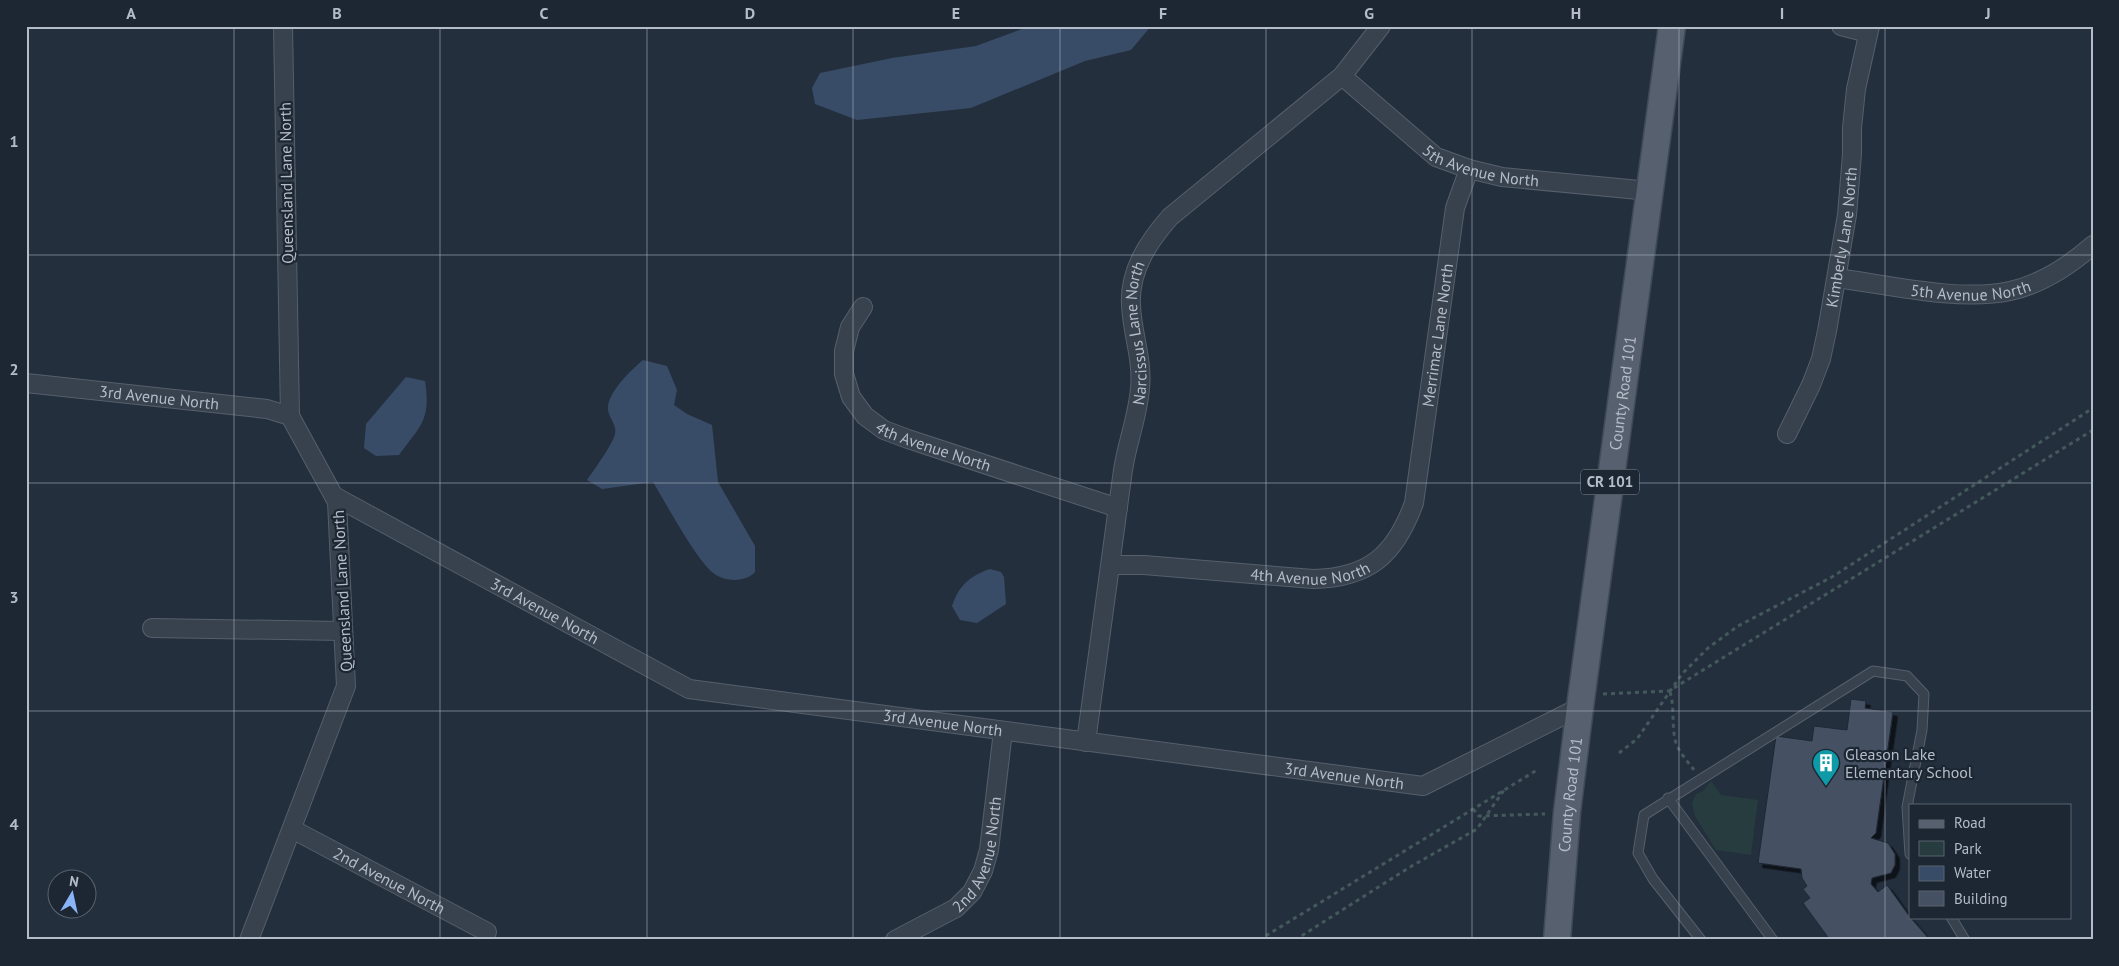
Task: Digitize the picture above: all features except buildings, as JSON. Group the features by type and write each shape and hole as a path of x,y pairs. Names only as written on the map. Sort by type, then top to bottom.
{"main road":[{"name":"County Road 101","path":"1557,940 1567,812 1580,707 1672,26"}],"street":[{"name":"Queensland Lane North","path":"249,940 346,686 338,502 290,416 283,26"},
{"name":"Narcissus Lane North","path":"1086,742 1127,446 1136,417 1140,388 1140,357 1130,303 1141,256 1154,235 1170,217 1342,76 1380,26"},
{"path":"1841,26 1869,30"},
{"name":"Kimberly Lane North","path":"1787,434 1811,386 1821,360 1837,278 1850,185 1852,128 1856,89 1869,30"},
{"name":"5th Avenue North","path":"1342,76 1436,157 1502,178 1650,191"},
{"name":"Merrimac Lane North","path":"1414,503 1456,208 1469,169"},
{"name":"5th Avenue North","path":"1837,278 1976,295 2011,291 2043,280 2074,262 2093,245"},
{"name":"4th Avenue North","path":"864,307 850,327 844,351 844,374 851,397 865,416 884,430 908,439 1118,508"},
{"name":"3rd Avenue North","path":"26,383 267,409 290,416"},
{"name":"3rd Avenue North","path":"334,496 689,689 1423,786 1580,707"},
{"name":"4th Avenue North","path":"1111,565 1144,565 1313,579 1336,579 1359,572 1378,561 1395,544 1407,524 1414,503"},
{"path":"152,628 343,630"},
{"name":"2nd Avenue North","path":"895,940 956,908 972,892 983,871 989,850 1003,731"},
{"name":"2nd Avenue North","path":"292,829 487,932"}],"lane":[{"path":"1701,940 1654,879 1638,852 1644,815 1668,798 1873,671 1907,676 1924,694 1922,730 1907,807 1909,838"},
{"path":"1668,798 1773,940"},
{"path":"1952,918 1965,940"}],"path":[{"path":"1619,753 1637,739 1682,674 1708,648 1738,626 1832,577 2093,408"},
{"path":"1602,694 1669,691 2093,430"},
{"path":"1669,691 1677,744 1700,778"},
{"path":"1259,940 1537,770"},
{"path":"1295,940 1410,867 1477,829 1504,790"},
{"path":"1473,809 1479,816 1545,814"}],"green space":[{"path":"1711,781 1721,795 1758,800 1751,855 1716,850 1695,816 1692,804 1696,794 1703,791"}],"water":[{"path":"1030,26 1151,26 1131,50 1085,61 971,108 857,120 815,104 812,88 820,73 892,58 976,46"},
{"path":"643,360 667,366 677,390 674,405 687,414 712,425 718,482 755,546 755,572 747,578 725,579 709,569 700,559 653,482 602,489 587,480 614,438 615,427 608,409 611,396 626,376"},
{"path":"406,377 425,381 427,405 425,414 418,429 399,455 376,456 364,448 366,424"},
{"path":"990,569 1001,572 1004,577 1006,604 977,623 960,620 952,606 958,592 971,578"}],"place":[{"name":"Gleason Lake Elementary School","path":"1826,787"}]}
